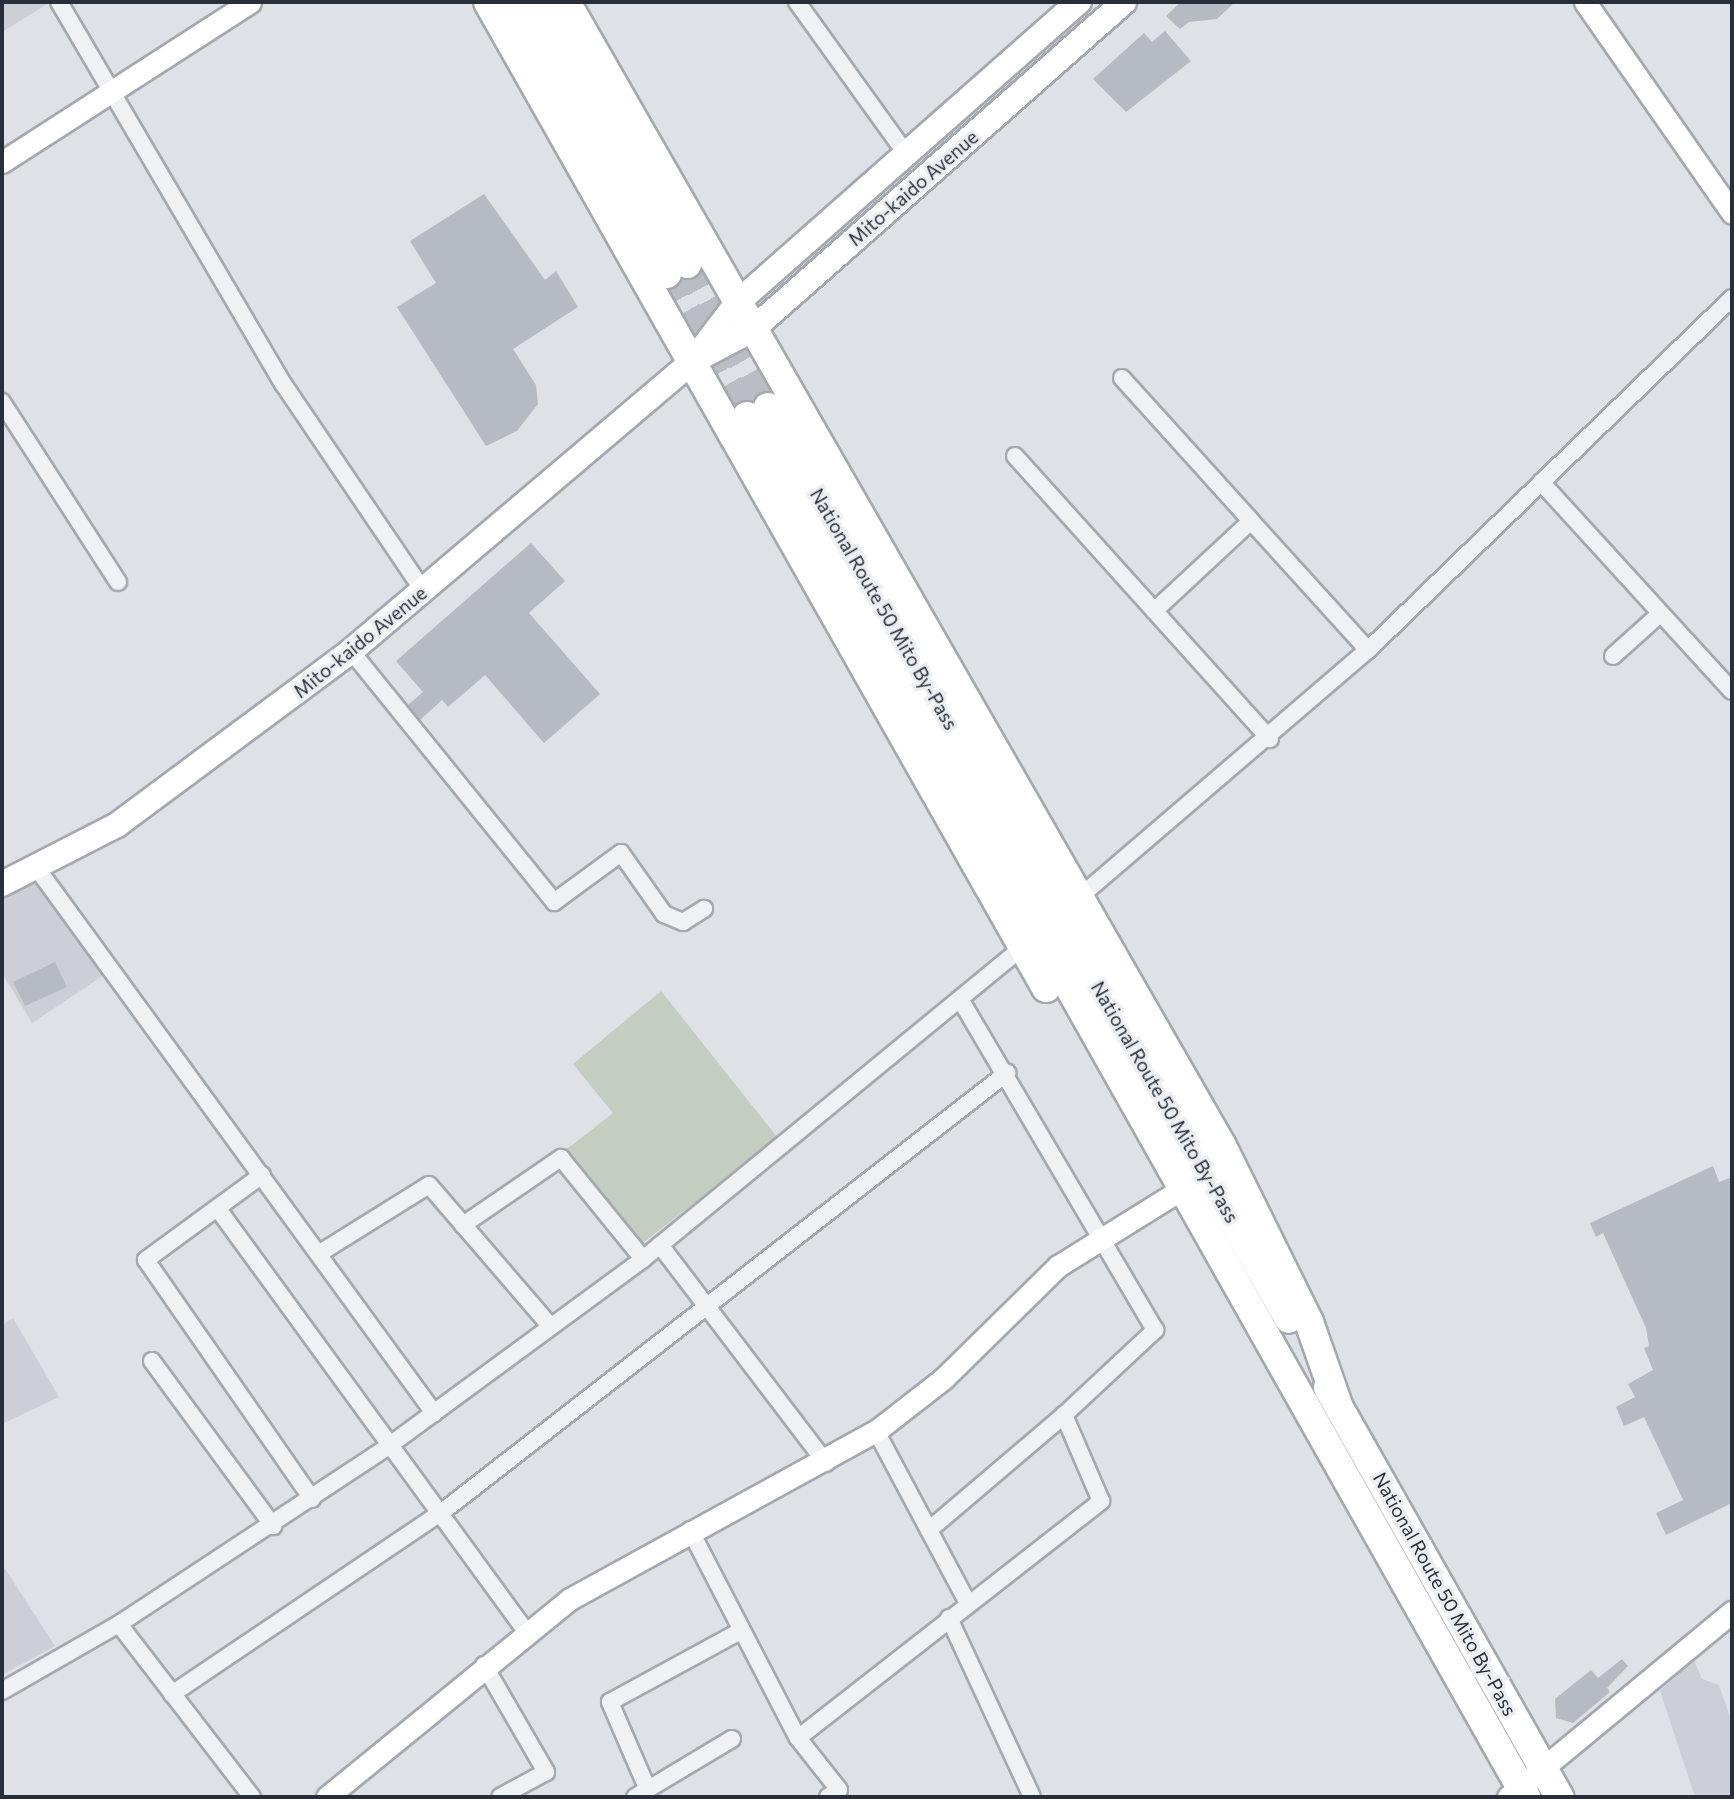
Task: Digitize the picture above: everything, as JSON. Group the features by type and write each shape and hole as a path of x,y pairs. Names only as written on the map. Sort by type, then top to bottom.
{"highway":[{"path":"488,2 1144,1160 1180,1190"},
{"path":"512,2 677,269 539,2"},
{"path":"566,2 1076,900 1222,1146 1309,1322 1337,1402"},
{"name":"National Route 50 Mito By-Pass","path":"1518,1794 1180,1190 757,411 1337,1402 1559,1797"}],"main road":[{"name":"Mito-kaido Avenue","path":"692,362 737,303 1079,2"},
{"name":"Mito-kaido Avenue","path":"2,884 129,817 351,651 692,362 752,330 1124,2"}],"street":[{"path":"59,2 284,385 423,590"},
{"path":"2,162 250,2"},
{"path":"797,2 907,155"},
{"path":"1585,2 1732,213"},
{"path":"1076,900 1270,738 1368,650 1732,298"},
{"path":"1122,378 1368,650"},
{"path":"2,402 118,582"},
{"path":"1015,456 1270,738"},
{"path":"1541,482 1732,691"},
{"path":"1154,611 1251,521"},
{"path":"1613,656 1661,613"},
{"path":"351,651 554,902 621,853 664,914 682,922 704,909"},
{"path":"36,867 320,1253 434,1413"},
{"path":"2,1691 120,1624 273,1526 434,1413 643,1259 962,1002 1023,947"},
{"path":"929,1530 1064,1415 1155,1330 1007,1073 962,1002"},
{"path":"172,1694 442,1512 710,1310 1007,1073"},
{"path":"327,1797 525,1630 690,1530 825,1462 876,1431 943,1378 1041,1280 1100,1237 1205,1174 1222,1146"},
{"path":"463,1225 561,1158 643,1259"},
{"path":"262,1175 146,1259 312,1499"},
{"path":"320,1253 429,1185 551,1327"},
{"path":"218,1209 442,1512 525,1630"},
{"path":"660,1245 825,1462"},
{"path":"152,1361 273,1526"},
{"path":"798,1738 948,1618 1101,1501 1064,1415"},
{"path":"876,1431 968,1603"},
{"path":"690,1530 740,1631 798,1738 839,1790 828,1797"},
{"path":"1518,1794 1542,1768 1732,1612"},
{"path":"948,1618 1032,1797"},
{"path":"120,1624 252,1797"},
{"path":"732,1739 641,1793 610,1702 740,1631"},
{"path":"484,1665 546,1772 500,1797"}],"shaded area":[{"path":"2,2 49,2 49,3 2,32"},
{"path":"37,880 104,975 32,1023 2,973 2,897"},
{"path":"13,1318 59,1397 2,1424 2,1325"},
{"path":"2,1564 55,1646 2,1675"},
{"path":"1694,1660 1702,1679 1719,1685 1732,1723 1732,1797 1695,1797 1660,1691"}],"green space":[{"path":"661,991 778,1138 640,1245 567,1149 613,1113 573,1064"}],"building":[{"path":"1181,2 1235,2 1217,19 1189,22 1180,29 1166,16"},
{"path":"1165,31 1191,61 1126,112 1093,79 1144,33 1152,42"},
{"path":"484,194 545,280 556,271 578,307 513,349 536,385 538,404 517,431 486,446 397,307 436,283 410,241"},
{"path":"531,543 565,581 529,613 600,694 544,743 485,675 448,707 442,700 420,720 408,705 423,692 396,661"},
{"path":"55,962 67,987 25,1006 13,982"},
{"path":"1713,1166 1719,1182 1732,1177 1732,1503 1666,1535 1656,1513 1683,1500 1644,1417 1624,1426 1616,1407 1635,1397 1628,1384 1653,1370 1644,1348 1649,1346 1646,1328 1603,1233 1596,1237 1590,1223"},
{"path":"1622,1659 1628,1666 1607,1688 1610,1692 1573,1723 1556,1718 1555,1699 1591,1670 1598,1678"}],"tunnel":[{"path":"687,264 768,407"},
{"path":"667,274 747,416"}]}
